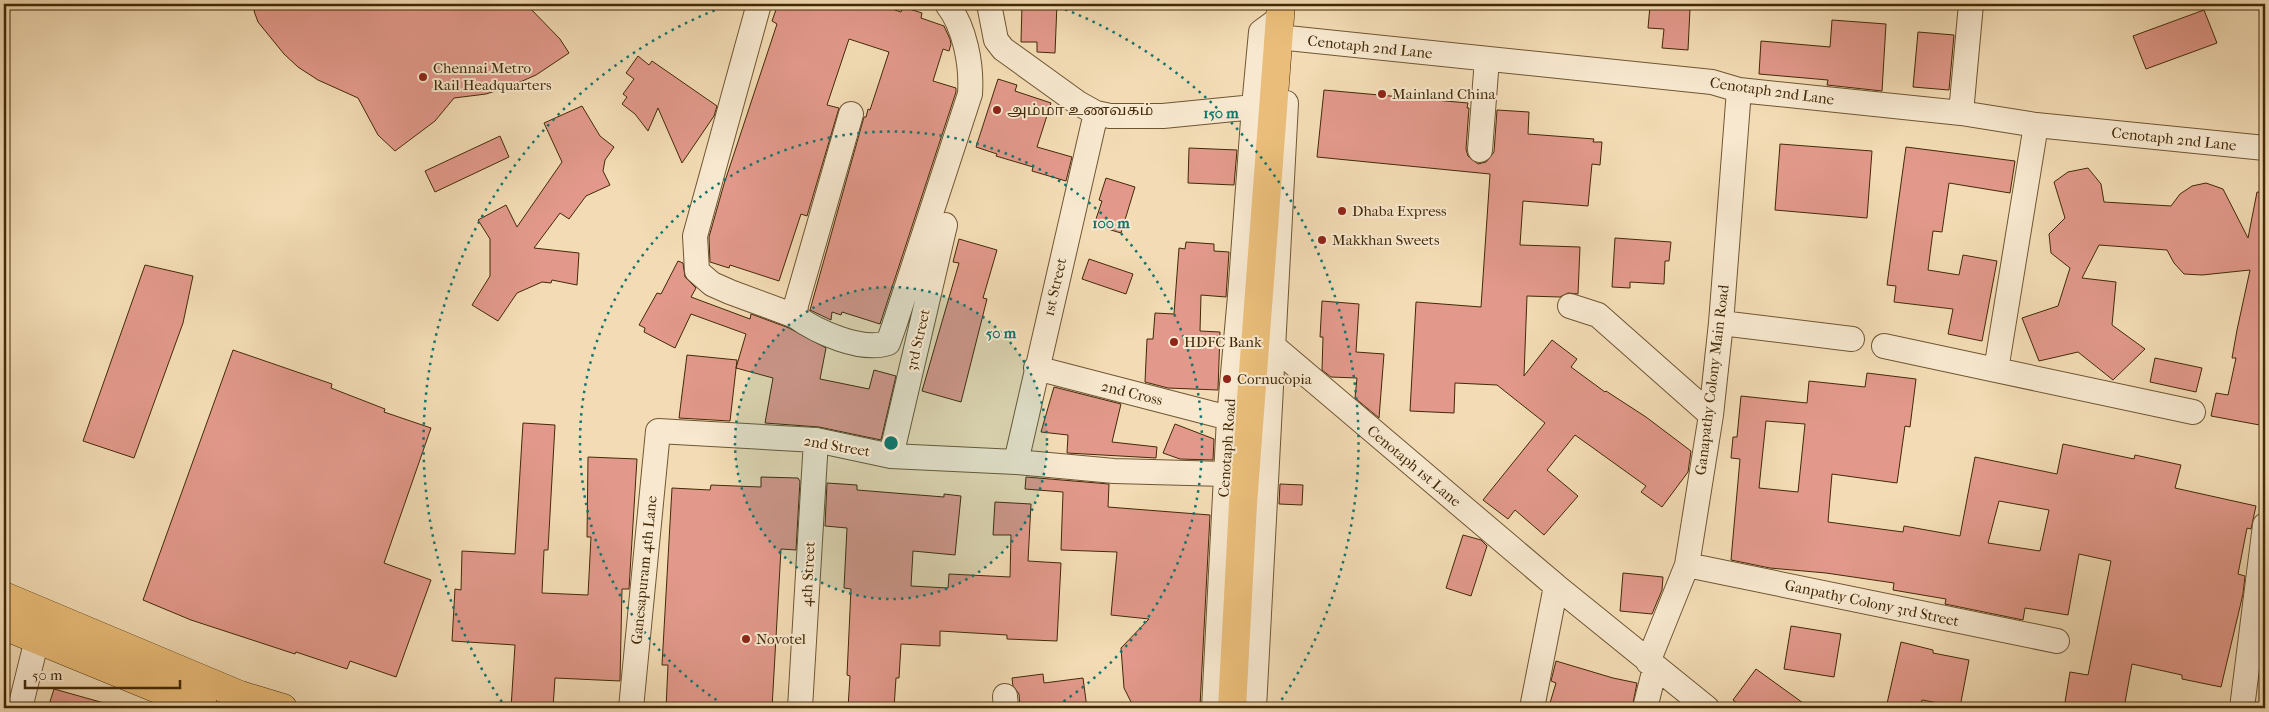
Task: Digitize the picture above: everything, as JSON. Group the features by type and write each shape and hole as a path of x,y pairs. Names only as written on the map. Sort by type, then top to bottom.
{"main road":[{"path":"1232,708 1243,504 1280,20"},
{"path":"4,596 43,614 240,695 283,708"},
{"path":"4,626 204,708"}],"street":[{"path":"759,4 695,236 694,251 697,271 712,284 795,316 822,332 858,344 877,346 888,343 970,94 971,80 968,58 951,9 979,4"},
{"path":"989,4 996,40 1003,49 1078,103 1096,113 1110,116 1163,116 1254,107"},
{"path":"1961,113 1971,4"},
{"name":"Cenotaph 2nd Lane","path":"1280,20 1487,59 1712,82 1739,90 1961,113 2036,125 2265,148"},
{"name":"Cenotaph Road","path":"1214,708 1228,418 1240,296 1261,32 1280,20"},
{"path":"968,58 996,40"},
{"path":"1480,150 1487,59"},
{"path":"1254,708 1286,103 1275,81"},
{"name":"Ganapathy Colony Main Road","path":"1646,708 1651,665 1687,565 1711,415 1721,323 1739,90"},
{"name":"1st Street","path":"1016,462 1036,368 1096,113"},
{"path":"795,316 796,305 851,114"},
{"path":"1996,370 2036,125"},
{"name":"3rd Street","path":"891,456 945,225"},
{"path":"1570,306 1598,314 1711,415"},
{"path":"1721,323 1852,339"},
{"name":"Cenotaph 1st Lane","path":"1273,346 1556,586 1651,665 1707,708"},
{"path":"1884,346 2193,412"},
{"name":"2nd Cross","path":"1036,368 1228,418"},
{"name":"2nd Street","path":"658,431 816,440 891,456 1016,462 1114,471 1225,474"},
{"name":"Ganesapuram 4th Lane","path":"631,708 658,431"},
{"name":"4th Street","path":"800,708 816,440"},
{"path":"2242,708 2265,525"},
{"name":"Ganpathy Colony 3rd Street","path":"1687,565 2058,641"},
{"path":"1532,708 1556,586"},
{"path":"20,708 43,614"}],"building":[{"name":"Chennai Metro Rail Headquarters","path":"261,4 526,4 560,39 569,53 536,75 511,86 486,94 454,98 435,121 395,151 378,135 358,98 318,80 298,67 284,54 258,22 254,11"},
{"path":"778,4 877,4 901,12 903,7 922,13 921,18 944,26 950,39 949,51 943,49 933,81 956,88 956,92 880,324 842,312 841,315 832,312 831,320 810,310 864,117 866,117 868,109 870,110 889,52 849,39 827,105 839,108 807,216 801,214 779,281 730,265 729,268 710,262 709,237 724,184 777,24 772,21"},
{"path":"1022,4 1057,4 1055,53 1037,52 1037,42 1021,42"},
{"path":"1650,6 1690,9 1688,50 1662,48 1664,29 1648,28"},
{"path":"2204,10 2217,43 2146,69 2133,36"},
{"path":"1832,20 1886,24 1882,91 1827,85 1828,80 1759,74 1761,41 1830,47"},
{"path":"1918,32 1954,35 1949,90 1913,87"},
{"path":"638,56 649,65 652,61 717,106 714,116 682,163 658,108 648,131 635,114 622,104 627,97 623,94 634,79 626,73"},
{"path":"998,79 1017,85 1015,91 1051,103 1037,147 1072,157 1066,181 1032,171 1033,167 996,156 997,154 976,147"},
{"path":"1324,90 1468,103 1466,149 1468,156 1478,164 1486,162 1494,152 1497,110 1529,112 1528,134 1594,139 1593,142 1602,142 1600,165 1592,164 1588,206 1523,201 1520,245 1580,247 1578,294 1568,293 1560,297 1527,296 1524,376 1552,340 1577,359 1571,367 1605,392 1646,417 1691,451 1688,472 1662,507 1641,492 1646,486 1575,435 1547,470 1578,496 1544,535 1515,510 1508,519 1483,500 1545,423 1497,385 1455,383 1454,413 1410,411 1416,302 1481,307 1490,174 1317,157"},
{"path":"582,106 600,136 614,147 605,160 603,171 610,185 586,196 569,219 560,213 534,248 579,253 577,285 552,280 551,283 542,282 517,293 498,321 472,305 490,276 490,239 478,220 506,205 517,227 562,162 544,123"},
{"path":"500,136 509,157 435,192 425,171"},
{"path":"1780,144 1872,151 1867,218 1775,210"},
{"path":"1906,147 2015,161 2010,193 1949,183 1942,232 1933,231 1928,270 1959,275 1963,255 1997,261 1982,341 1948,334 1953,309 1894,302 1896,286 1887,285"},
{"path":"1189,148 1237,150 1234,185 1188,183"},
{"path":"2088,168 2101,184 2104,202 2171,206 2180,194 2192,186 2206,183 2223,189 2248,238 2257,192 2265,193 2265,426 2211,416 2216,393 2228,395 2236,358 2232,358 2250,270 2202,275 2184,274 2174,263 2167,250 2099,245 2082,278 2116,282 2112,325 2145,349 2113,380 2078,352 2039,361 2022,318 2058,306 2070,268 2051,253 2049,234 2065,218 2054,182 2068,172"},
{"path":"1106,178 1135,187 1121,233 1094,225 1102,201 1099,200"},
{"path":"1615,238 1671,242 1669,261 1665,261 1664,284 1630,282 1630,288 1612,287"},
{"path":"959,239 997,250 983,298 987,299 961,402 922,391 959,263 953,262"},
{"path":"1186,242 1214,244 1214,251 1229,252 1226,297 1201,295 1200,331 1220,332 1218,390 1168,388 1145,382 1147,339 1153,339 1155,313 1174,314 1179,248 1185,249"},
{"path":"1089,259 1133,274 1126,294 1082,279"},
{"path":"678,261 683,263 685,277 696,288 691,297 750,319 751,314 789,328 826,348 820,379 869,389 874,370 896,376 881,440 819,427 765,423 773,378 736,368 746,334 691,314 675,348 644,332 645,328 639,325 657,293 661,294"},
{"path":"145,265 193,276 183,323 134,458 83,441"},
{"path":"1322,301 1359,304 1356,352 1384,354 1379,418 1355,398 1357,378 1331,377 1322,370 1323,337 1320,337"},
{"path":"233,350 332,384 331,388 385,409 384,412 431,428 384,563 431,580 396,677 350,661 347,669 296,652 295,654 191,620 143,600"},
{"path":"687,355 737,360 730,421 679,418"},
{"path":"2155,358 2202,368 2196,392 2150,382"},
{"path":"1867,373 1916,379 1910,427 1905,426 1897,483 1832,474 1828,522 1903,532 1904,526 1960,536 1975,457 2057,474 2063,444 2134,459 2135,455 2181,465 2175,488 2256,506 2251,529 2247,528 2238,574 2245,576 2243,594 2221,687 2182,679 2182,675 2132,664 2124,708 2064,708 2070,672 2088,675 2111,561 2079,554 2068,615 2025,608 2023,620 1945,604 1946,599 1893,590 1894,583 1826,573 1770,568 1731,560 1740,459 1731,458 1733,437 1737,437 1741,396 1807,403 1809,381 1865,387","holes":["1766,421 1805,424 1798,492 1759,488","1999,501 2049,510 2040,551 1988,543"]},
{"path":"1054,387 1121,404 1112,442 1157,447 1156,458 1067,453 1068,435 1041,432"},
{"path":"523,423 555,425 548,550 544,550 542,593 588,595 591,537 587,537 588,457 637,459 629,589 622,589 620,681 555,678 553,708 511,708 515,645 452,641 455,589 461,590 462,551 515,554"},
{"path":"1175,424 1214,439 1213,460 1180,459 1163,453"},
{"path":"761,477 798,478 800,481 796,550 781,549 772,708 666,708 668,665 662,665 672,488 710,490 711,485 761,487"},
{"path":"1026,477 1109,484 1108,507 1210,515 1200,706 1198,708 1134,708 1124,688 1121,648 1149,619 1111,615 1117,552 1061,550 1063,492 1025,489"},
{"path":"827,483 857,485 857,490 944,497 944,494 961,496 955,555 913,551 911,586 948,588 949,574 1010,577 1011,535 993,535 995,502 1031,504 1028,561 1061,563 1057,641 1007,639 1007,635 940,631 940,646 901,644 899,678 896,678 894,708 848,708 850,676 847,675 851,589 844,588 847,528 825,526"},
{"path":"1280,484 1303,485 1302,505 1279,504"},
{"path":"1463,535 1481,540 1487,546 1471,596 1446,588"},
{"path":"1623,573 1663,577 1662,590 1652,614 1620,611"},
{"path":"1791,626 1841,634 1834,677 1784,669"},
{"path":"1901,642 1933,650 1933,653 1969,660 1960,707 1922,700 1920,708 1886,708"},
{"path":"1556,661 1637,683 1632,708 1572,708 1550,703 1556,683 1551,681"},
{"path":"1756,669 1810,708 1743,708 1733,700"},
{"path":"1043,674 1044,683 1083,678 1087,708 1020,708 1019,694 1013,686 1012,678"},
{"path":"54,689 104,703 103,708 48,708"}],"place":[{"name":"Chennai Metro Rail Headquarters","path":"423,77"},
{"name":"Mainland China","path":"1382,94"},
{"name":"அம்மா உணவகம்","path":"997,110"},
{"name":"Dhaba Express","path":"1342,211"},
{"name":"Makkhan Sweets","path":"1322,240"},
{"name":"HDFC Bank","path":"1174,342"},
{"name":"Cornucopia","path":"1227,379"},
{"name":"Novotel","path":"746,639"}]}
